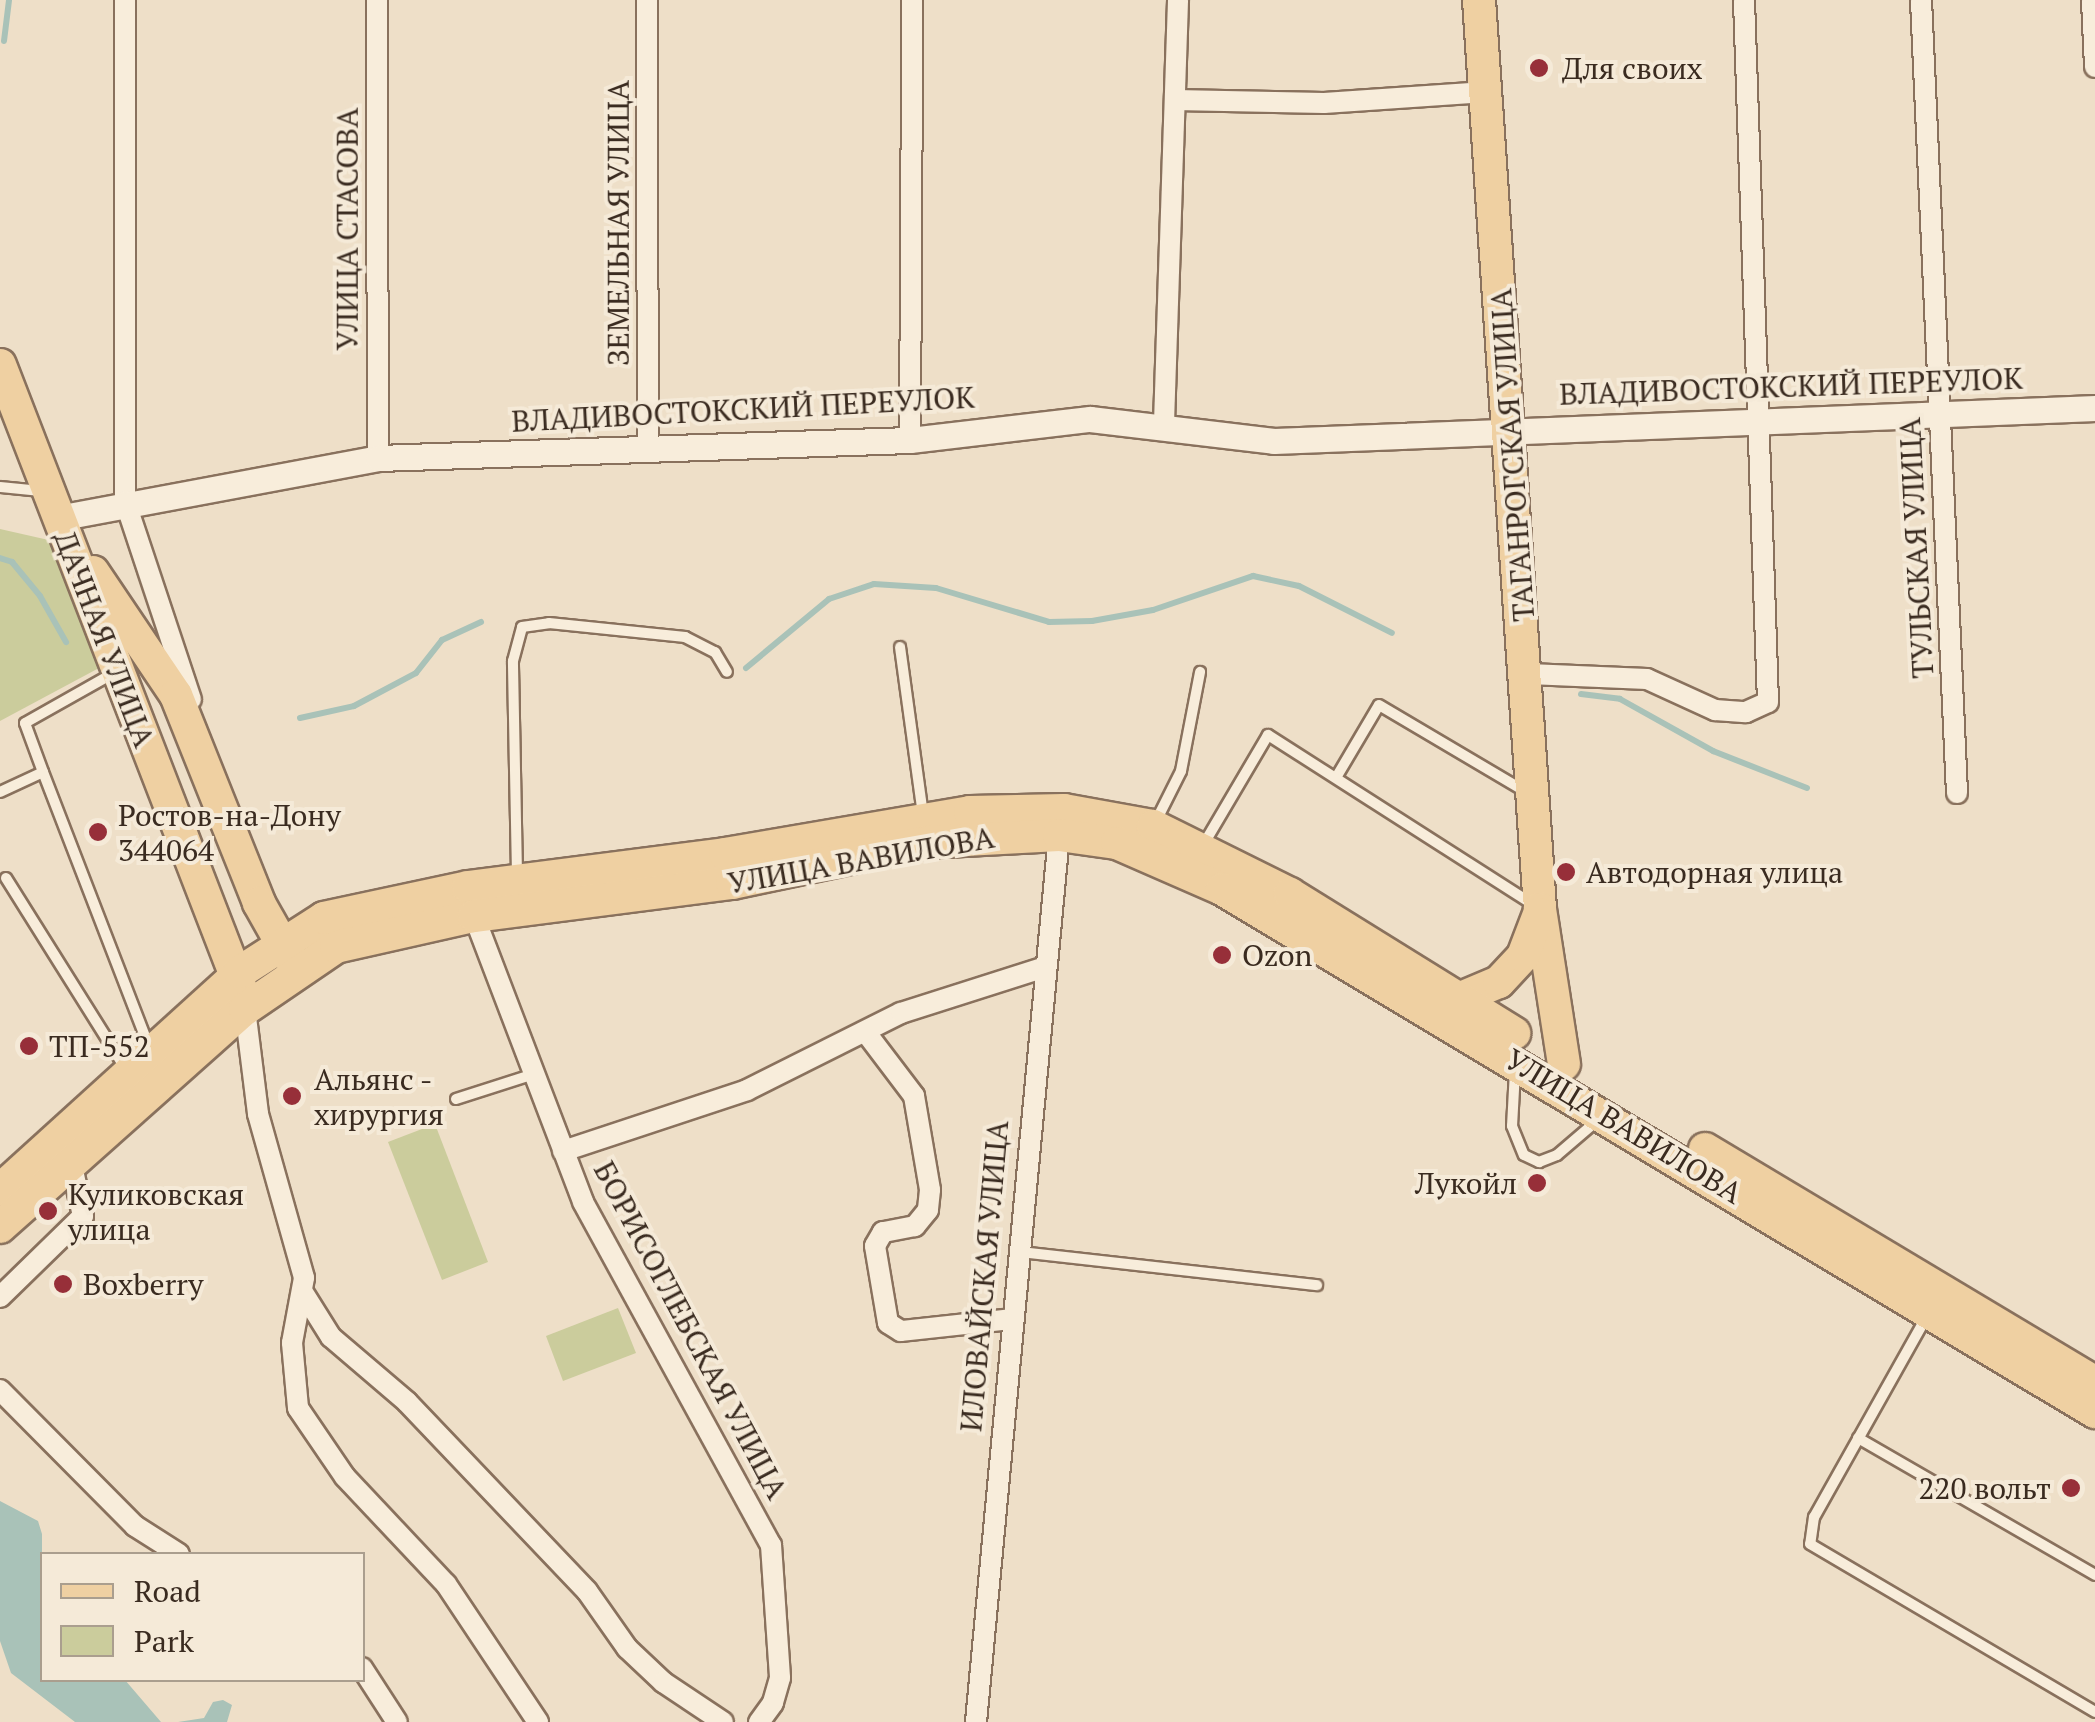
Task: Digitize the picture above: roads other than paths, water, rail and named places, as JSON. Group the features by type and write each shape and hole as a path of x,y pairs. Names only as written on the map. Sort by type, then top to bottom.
{"main road":[{"name":"ТАГАНРОГСКАЯ УЛИЦА","path":"1479,0 1529,674 1540,910 1564,1064"},
{"path":"0,365 52,504"},
{"name":"ДАЧНАЯ УЛИЦА","path":"52,504 240,972 246,1008"},
{"name":"ДАЧНАЯ УЛИЦА","path":"52,504 176,695 226,828 297,971"},
{"path":"154,764 226,828"},
{"name":"УЛИЦА ВАВИЛОВА","path":"0,1190 141,1066 240,972 281,942 364,906 516,880 726,854 923,817 1015,808 1153,826 1202,848 2095,1382"},
{"name":"УЛИЦА ВАВИЛОВА","path":"0,1227 246,1008 336,947 474,916 732,883 927,842 1059,835 1117,843 1174,863 1426,1006 2095,1412"},
{"name":"ТАГАНРОГСКАЯ УЛИЦА","path":"1426,1006 1463,1001 1498,982 1524,956 1540,910"}],"street":[{"name":"ДАЧНАЯ УЛИЦА","path":"125,0 125,500 192,702 196,745"},
{"name":"УЛИЦА СТАСОВА","path":"377,0 378,458"},
{"name":"ЗЕМЕЛЬНАЯ УЛИЦА","path":"647,0 648,447"},
{"path":"910,440 912,0"},
{"path":"1164,424 1178,0"},
{"path":"1529,674 1647,679 1715,710 1746,712 1768,702 1763,424 1744,0"},
{"name":"ТУЛЬСКАЯ УЛИЦА","path":"1921,0 1956,793"},
{"path":"2092,0 2095,67"},
{"path":"1174,100 1324,103 1486,92"},
{"name":"ВЛАДИВОСТОКСКИЙ ПЕРЕУЛОК","path":"52,504 125,500 378,458 910,440 1090,418 1164,424 1274,441 1508,427 1763,424 2095,408"},
{"name":"ИЛОВАЙСКАЯ УЛИЦА","path":"976,1722 1015,1252 1059,835"},
{"name":"БОРИСОГЛЕБСКАЯ УЛИЦА","path":"474,916 563,1152 606,1247 645,1306 771,1545 780,1678 774,1703 759,1722"},
{"path":"563,1152 747,1090 834,1044 867,1034 901,1013 1042,968"},
{"path":"246,1008 258,1114 304,1294 330,1337 407,1402 574,1577 626,1648 662,1682 724,1722"},
{"path":"867,1034 914,1096 930,1190 928,1210 916,1226 883,1232 875,1246 888,1323 901,1332 1012,1319"},
{"path":"0,1297 84,1216 72,1166"},
{"path":"304,1294 292,1342 298,1408 345,1477 446,1584 538,1722"},
{"path":"0,1390 135,1526 177,1552"},
{"path":"365,1673 396,1722"}],"lane":[{"path":"0,487 52,504"},
{"path":"516,880 513,661 522,627 549,623 685,637 715,652 727,672"},
{"path":"900,648 923,817"},
{"path":"118,672 25,723 141,1066"},
{"path":"1153,826 1181,771 1200,672"},
{"path":"1337,776 1379,705 1536,797"},
{"path":"1202,848 1268,735 1540,910"},
{"path":"0,792 43,772"},
{"path":"6,878 141,1066"},
{"path":"1516,1060 1512,1126 1524,1155 1539,1162 1558,1155 1605,1114"},
{"path":"456,1100 534,1074"},
{"path":"1015,1252 1317,1286"},
{"path":"1929,1311 1814,1517 1810,1544 2095,1712"},
{"path":"1858,1438 2095,1575"}],"waterway":[{"path":"4,41 9,0"},
{"path":"0,558 12,562 40,596 66,642"},
{"path":"746,668 829,599 874,584 936,588 1049,622 1092,621 1153,610 1253,576 1299,586 1392,633"},
{"path":"300,718 354,706 416,673 442,640 481,622"},
{"path":"1581,694 1620,699 1713,751 1807,788"}],"place":[{"name":"Для своих","path":"1539,68"},
{"name":"Ростов-на-Дону 344064","path":"98,832"},
{"name":"Автодорная улица","path":"1566,872"},
{"name":"Ozon","path":"1222,955"},
{"name":"ТП-552","path":"29,1046"},
{"name":"Альянс - хирургия","path":"292,1096"},
{"name":"Лукойл","path":"1537,1183"},
{"name":"Куликовская улица","path":"48,1211"},
{"name":"Boxberry","path":"63,1284"},
{"name":"220 вольт","path":"2071,1488"}]}
